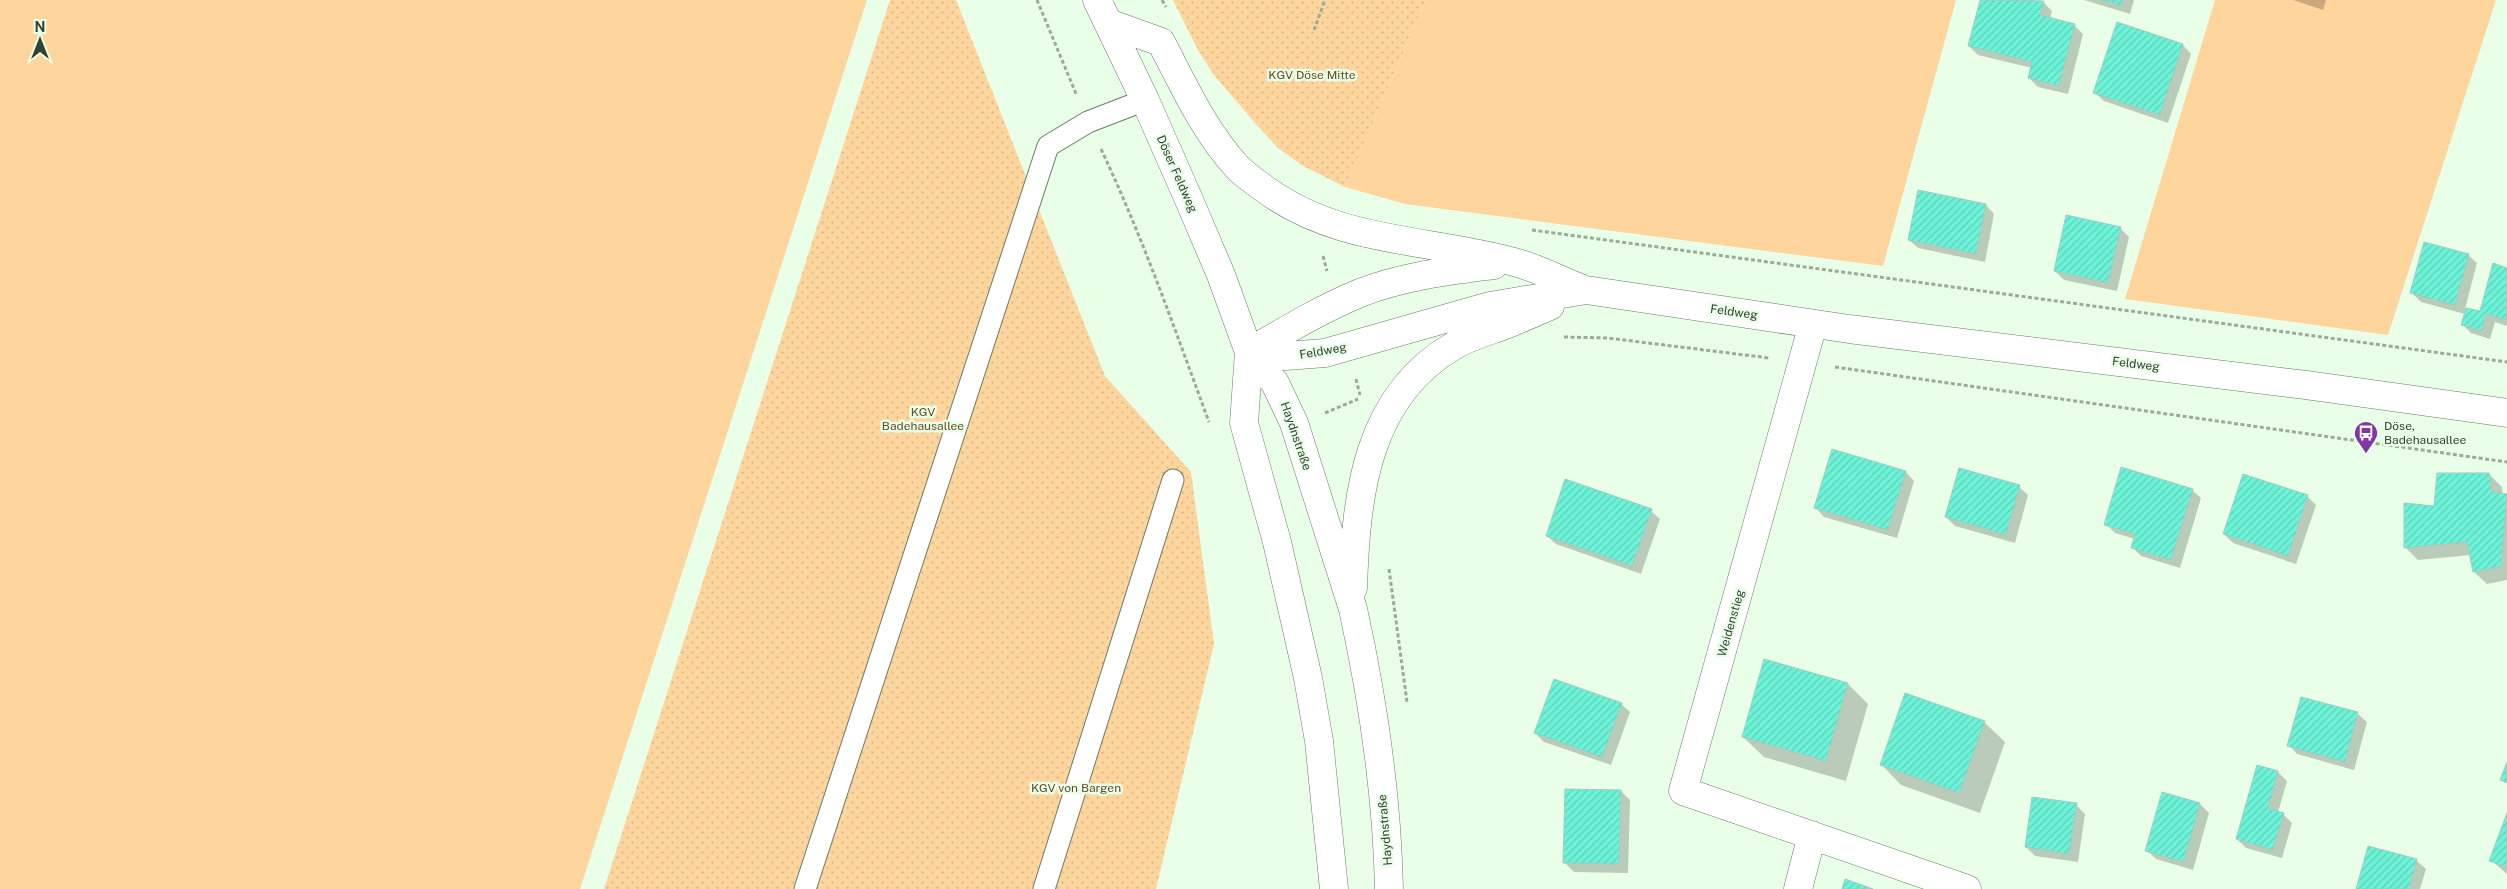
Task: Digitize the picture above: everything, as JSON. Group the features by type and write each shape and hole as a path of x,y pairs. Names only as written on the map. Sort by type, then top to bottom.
{"street":[{"name":"Döser Feldweg","path":"1103,12 1145,100 1221,275 1249,352"},
{"path":"1103,12 1161,42 1197,112 1218,145 1240,170 1285,204 1326,222 1377,237 1515,262 1586,290"},
{"path":"1334,889 1319,741 1308,678 1277,542 1244,423 1249,352 1314,315 1362,292 1428,273 1515,262"},
{"path":"1353,609 1357,514 1366,467 1386,416 1412,377 1454,345 1586,290"},
{"name":"Feldweg","path":"1249,352 1286,356 1324,352 1490,306 1586,290 1813,324 2306,384 2507,413"},
{"name":"Weidenstieg","path":"1813,324 1683,791 1966,889"},
{"name":"Haydnstraße","path":"1249,352 1275,383 1294,423 1353,609 1375,739 1388,848 1389,889"},
{"path":"1798,889 1812,835"}],"lane":[{"path":"804,889 1048,146 1088,122 1145,100"},
{"path":"1044,889 1173,480"}],"path":[{"path":"1037,0 1088,122 1122,194 1161,289 1212,428"},
{"path":"1314,30 1325,0"},
{"path":"1524,229 2507,362"},
{"path":"1321,248 1329,277"},
{"path":"1559,337 1608,338 1803,362 2507,462"},
{"path":"1323,414 1360,398 1354,370"},
{"path":"1389,562 1407,706"}],"green space":[{"path":"0,0 867,0 580,889 0,889"},
{"name":"KGV Badehausallee","path":"890,0 956,0 1105,376 1191,472 1214,644 1156,889 604,889"},
{"name":"KGV Döse Mitte","path":"1173,0 1426,0 1345,187 1303,166 1278,148 1255,123 1214,75 1199,52"},
{"path":"1426,0 1956,0 1883,266 1405,204 1345,187"},
{"path":"2215,0 2496,0 2388,335 2125,299"}],"building":[{"path":"1980,0 2044,1 2040,15 2075,24 2059,86 2028,78 2032,62 1968,46"},
{"path":"2102,0 2123,0 2121,6"},
{"path":"2117,22 2183,44 2160,115 2093,93"},
{"path":"1918,190 1986,204 1976,254 1908,240"},
{"path":"2066,215 2121,227 2108,283 2054,271"},
{"path":"2424,242 2469,254 2455,305 2410,293"},
{"path":"2493,263 2507,268 2506,320 2486,314 2482,331 2461,325 2466,308 2480,311"},
{"path":"1832,449 1906,471 1888,530 1814,508"},
{"path":"2121,467 2193,489 2171,560 2131,548 2135,534 2104,525"},
{"path":"1959,468 2020,485 2006,535 1945,517"},
{"path":"2437,473 2489,473 2492,492 2507,494 2501,567 2473,572 2467,542 2404,548 2404,503 2434,506"},
{"path":"2243,474 2308,495 2288,556 2223,534"},
{"path":"1565,479 1652,509 1632,566 1546,536"},
{"path":"1764,659 1848,683 1826,761 1742,737"},
{"path":"1554,679 1622,703 1602,757 1534,733"},
{"path":"1905,693 1985,721 1959,793 1880,765"},
{"path":"2301,697 2358,712 2345,762 2287,746"},
{"path":"2507,762 2507,783 2500,780"},
{"path":"2257,765 2278,771 2268,808 2284,813 2273,850 2236,839"},
{"path":"1565,789 1621,790 1619,864 1563,863"},
{"path":"2162,792 2200,803 2184,862 2145,851"},
{"path":"2032,797 2077,803 2069,854 2025,847"},
{"path":"2507,813 2507,867 2489,861"},
{"path":"2368,846 2417,859 2409,889 2356,889"},
{"path":"1845,879 1873,889 1842,889"}],"place":[{"name":"Döse, Badehausallee","path":"2366,454"}],"park label":[{"name":"KGV von Bargen","path":"1076,788"}]}
